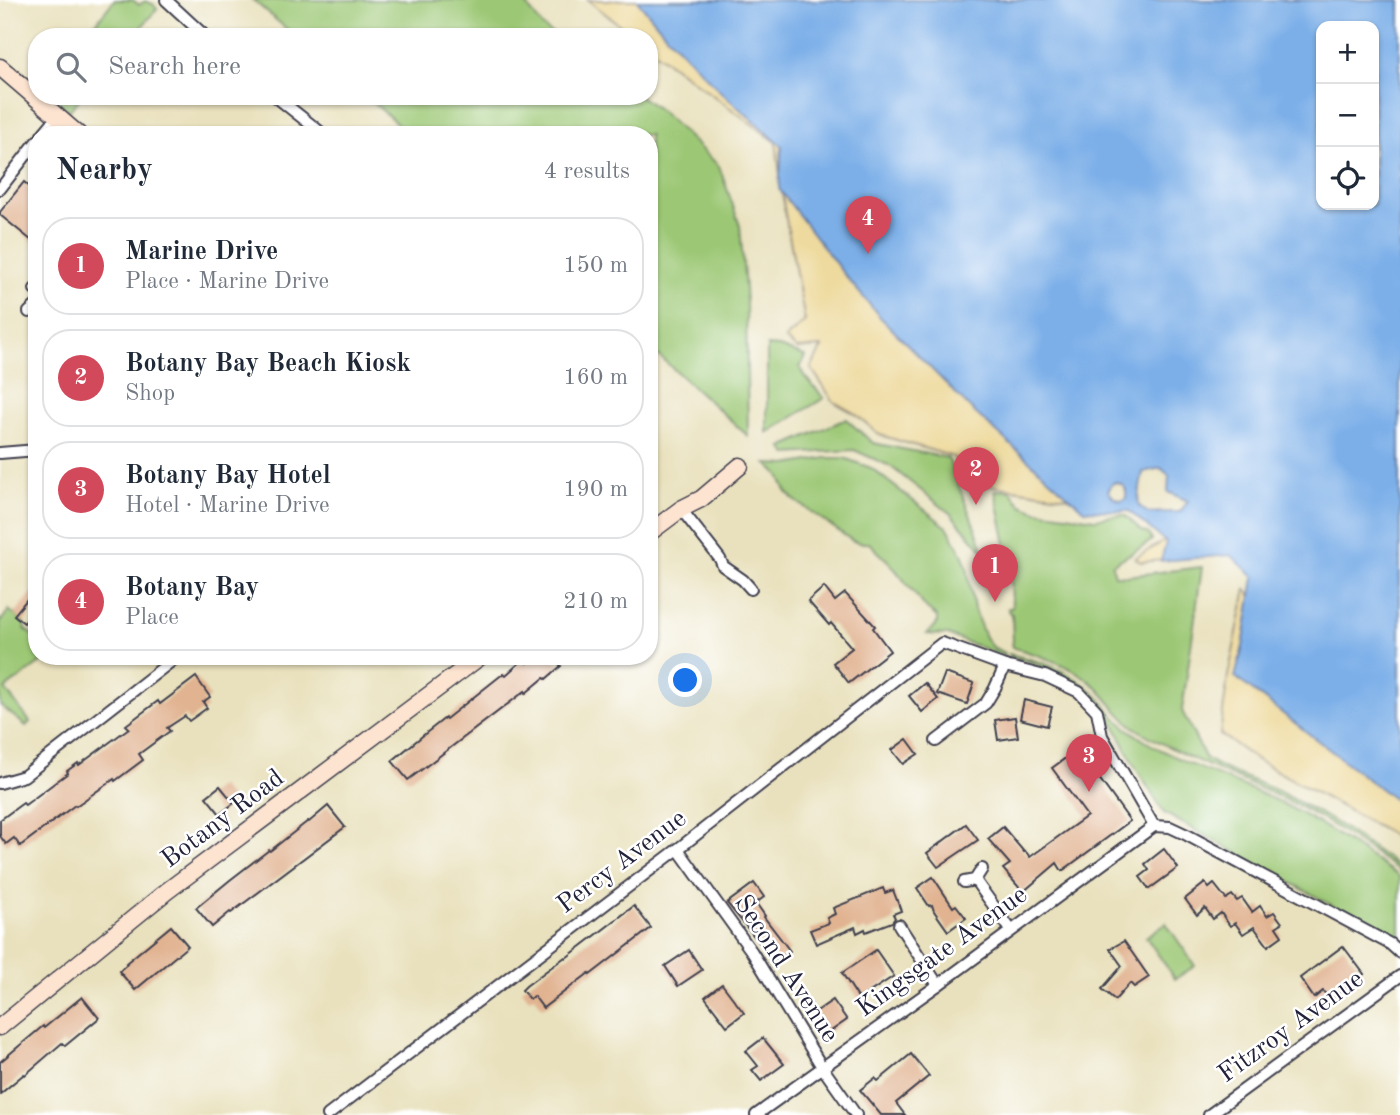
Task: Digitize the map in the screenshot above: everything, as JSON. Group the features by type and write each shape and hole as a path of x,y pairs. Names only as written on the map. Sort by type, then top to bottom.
{"street":[{"path":"166,0 196,28"},
{"path":"0,67 28,92"},
{"path":"43,105 68,126"},
{"path":"286,105 313,126"},
{"path":"50,126 57,117"},
{"path":"0,189 28,153"},
{"path":"0,453 28,451"},
{"path":"658,526 681,509 701,499 740,467"},
{"path":"681,509 723,566 751,589"},
{"name":"Percy Avenue","path":"328,1115 678,849 942,643 1005,666"},
{"path":"0,783 24,776 164,665"},
{"name":"Botany Road","path":"0,1027 167,891 469,665"},
{"path":"936,741 986,703 1005,666 1045,676 1079,692 1097,711 1102,736 1154,826 1170,827 1187,835 1390,944 1400,953"},
{"name":"Kingsgate Avenue","path":"756,1115 1154,826"},
{"name":"Second Avenue","path":"678,849 752,952 822,1068 856,1115"},
{"path":"982,869 970,881 1011,930"},
{"path":"899,925 938,985"},
{"name":"Fitzroy Avenue","path":"1209,1115 1400,976"}],"green space":[{"path":"114,0 133,0 139,5 145,1 157,9 141,28 92,28"},
{"path":"253,0 523,0 544,28 286,28"},
{"path":"62,105 74,105 69,111"},
{"path":"376,105 652,105 662,112 719,166 740,226 746,301 748,436 658,355 658,126 400,126"},
{"path":"767,346 805,356 800,368 824,398 767,433"},
{"path":"846,419 873,443 948,458 985,553 951,514 890,466 854,450 787,454 782,447"},
{"path":"826,458 844,458 871,468 948,528 967,567 974,609 985,637 991,646 1004,653 1004,656 948,635 927,634 937,624 937,617 927,609 890,563 869,543 853,541 793,499 779,475 767,464 787,465"},
{"path":"995,490 1011,491 1021,505 1037,511 1095,519 1125,515 1149,534 1152,540 1112,565 1115,575 1202,567 1182,711 1206,759 1278,791 1323,815 1400,867 1400,871 1306,810 1175,750 1138,730 1079,673 1012,647 1012,614 1008,611 1008,608 1012,608 1011,569"},
{"path":"9,610 24,623 28,632 28,665 38,665 5,689 30,722 26,726 0,705 1,621"},
{"path":"1009,654 1044,663 1066,673 1086,686 1123,725 1150,744 1293,809 1400,877 1400,943 1164,813 1134,765 1115,726 1094,698 1064,676 1031,662 1010,657"},
{"path":"1166,923 1195,966 1175,979 1146,937"}],"sand":[{"path":"588,0 745,0 1140,487 1138,505 1148,513 1180,512 1230,554 1141,562 1135,558 1173,536 1130,509 1101,502 960,481 954,457 880,435 854,413 834,402 811,368 822,347 797,349 785,339 805,321 784,208 776,142 658,55 658,28 624,28","holes":["1115,482 1123,485 1126,498 1121,501 1108,491"]},
{"path":"1246,589 1284,647 1400,739 1400,839 1255,759 1220,734 1228,676"}],"water":[{"path":"637,0 1400,0 1400,804 1235,677 1254,577 1231,555 1161,561 1166,542 1129,511 1084,510 973,411 880,317 843,273 779,189 782,146 722,93 667,36","holes":["1161,468 1169,476 1168,492 1188,501 1180,512 1148,513 1138,505 1143,472","1115,482 1123,485 1126,490 1126,498 1121,501 1108,491"]}],"building":[{"path":"24,182 28,185 28,238 0,215"},
{"path":"824,587 835,601 845,593 875,626 873,628 890,651 849,683 833,663 852,648 808,601"},
{"path":"28,598 28,618 24,623 14,615"},
{"path":"517,665 561,666 408,780 392,761 504,673 506,675"},
{"path":"945,673 974,683 967,704 937,694"},
{"path":"196,677 210,697 203,702 207,708 189,721 185,716 167,728 170,731 139,754 143,760 20,846 14,838 6,844 0,836 0,820 23,803 25,805 68,773 67,771 129,728 126,725 158,701 160,704"},
{"path":"925,683 938,699 922,712 909,696"},
{"path":"1024,700 1052,707 1047,726 1020,719"},
{"path":"1015,717 1018,737 998,740 995,720"},
{"path":"907,739 918,754 903,764 892,750"},
{"path":"1078,749 1130,821 1062,871 1057,863 1023,892 1003,869 1010,864 988,839 1003,827 1030,857 1087,816 1052,768"},
{"path":"220,786 234,803 220,814 206,797"},
{"path":"328,806 345,827 212,927 196,908"},
{"path":"966,824 978,840 938,867 927,853"},
{"path":"1164,849 1178,868 1149,889 1140,877 1149,870 1145,864"},
{"path":"933,877 953,907 956,905 966,918 948,931 932,905 929,906 917,888"},
{"path":"754,883 764,897 756,903 790,951 775,962 727,903"},
{"path":"1205,883 1209,888 1214,884 1226,899 1232,895 1237,901 1242,898 1252,912 1260,906 1267,916 1274,912 1282,923 1276,927 1282,936 1268,946 1254,927 1243,934 1235,923 1230,926 1221,913 1213,919 1205,908 1197,915 1185,899"},
{"path":"883,888 885,893 893,890 901,911 893,914 895,918 892,922 866,932 865,929 857,933 855,927 816,944 810,930 829,923 827,918 835,914 833,908"},
{"path":"634,906 651,928 543,1008 534,996 529,999 522,990 526,986"},
{"path":"171,926 188,946 135,990 119,971"},
{"path":"1124,941 1149,977 1134,987 1130,983 1115,1000 1102,989 1122,966 1110,949"},
{"path":"1343,946 1364,974 1330,1000 1323,991 1314,998 1300,978"},
{"path":"689,950 702,970 678,986 665,966"},
{"path":"876,950 894,976 859,999 842,973"},
{"path":"722,984 744,1013 727,1026 705,997"},
{"path":"82,997 99,1018 65,1046 62,1043 0,1094 0,1062"},
{"path":"833,1000 847,1020 825,1035 811,1015"},
{"path":"763,1038 784,1064 761,1081 752,1070 758,1066 746,1051"},
{"path":"911,1054 929,1076 896,1103 905,1115 881,1115 860,1090 875,1078 878,1081"}],"place":[{"name":"Botany Bay","path":"868,254"},
{"name":"Botany Bay Beach Kiosk","path":"976,505"},
{"name":"Marine Drive","path":"995,602"},
{"name":"Botany Bay Hotel","path":"1089,792"}]}
